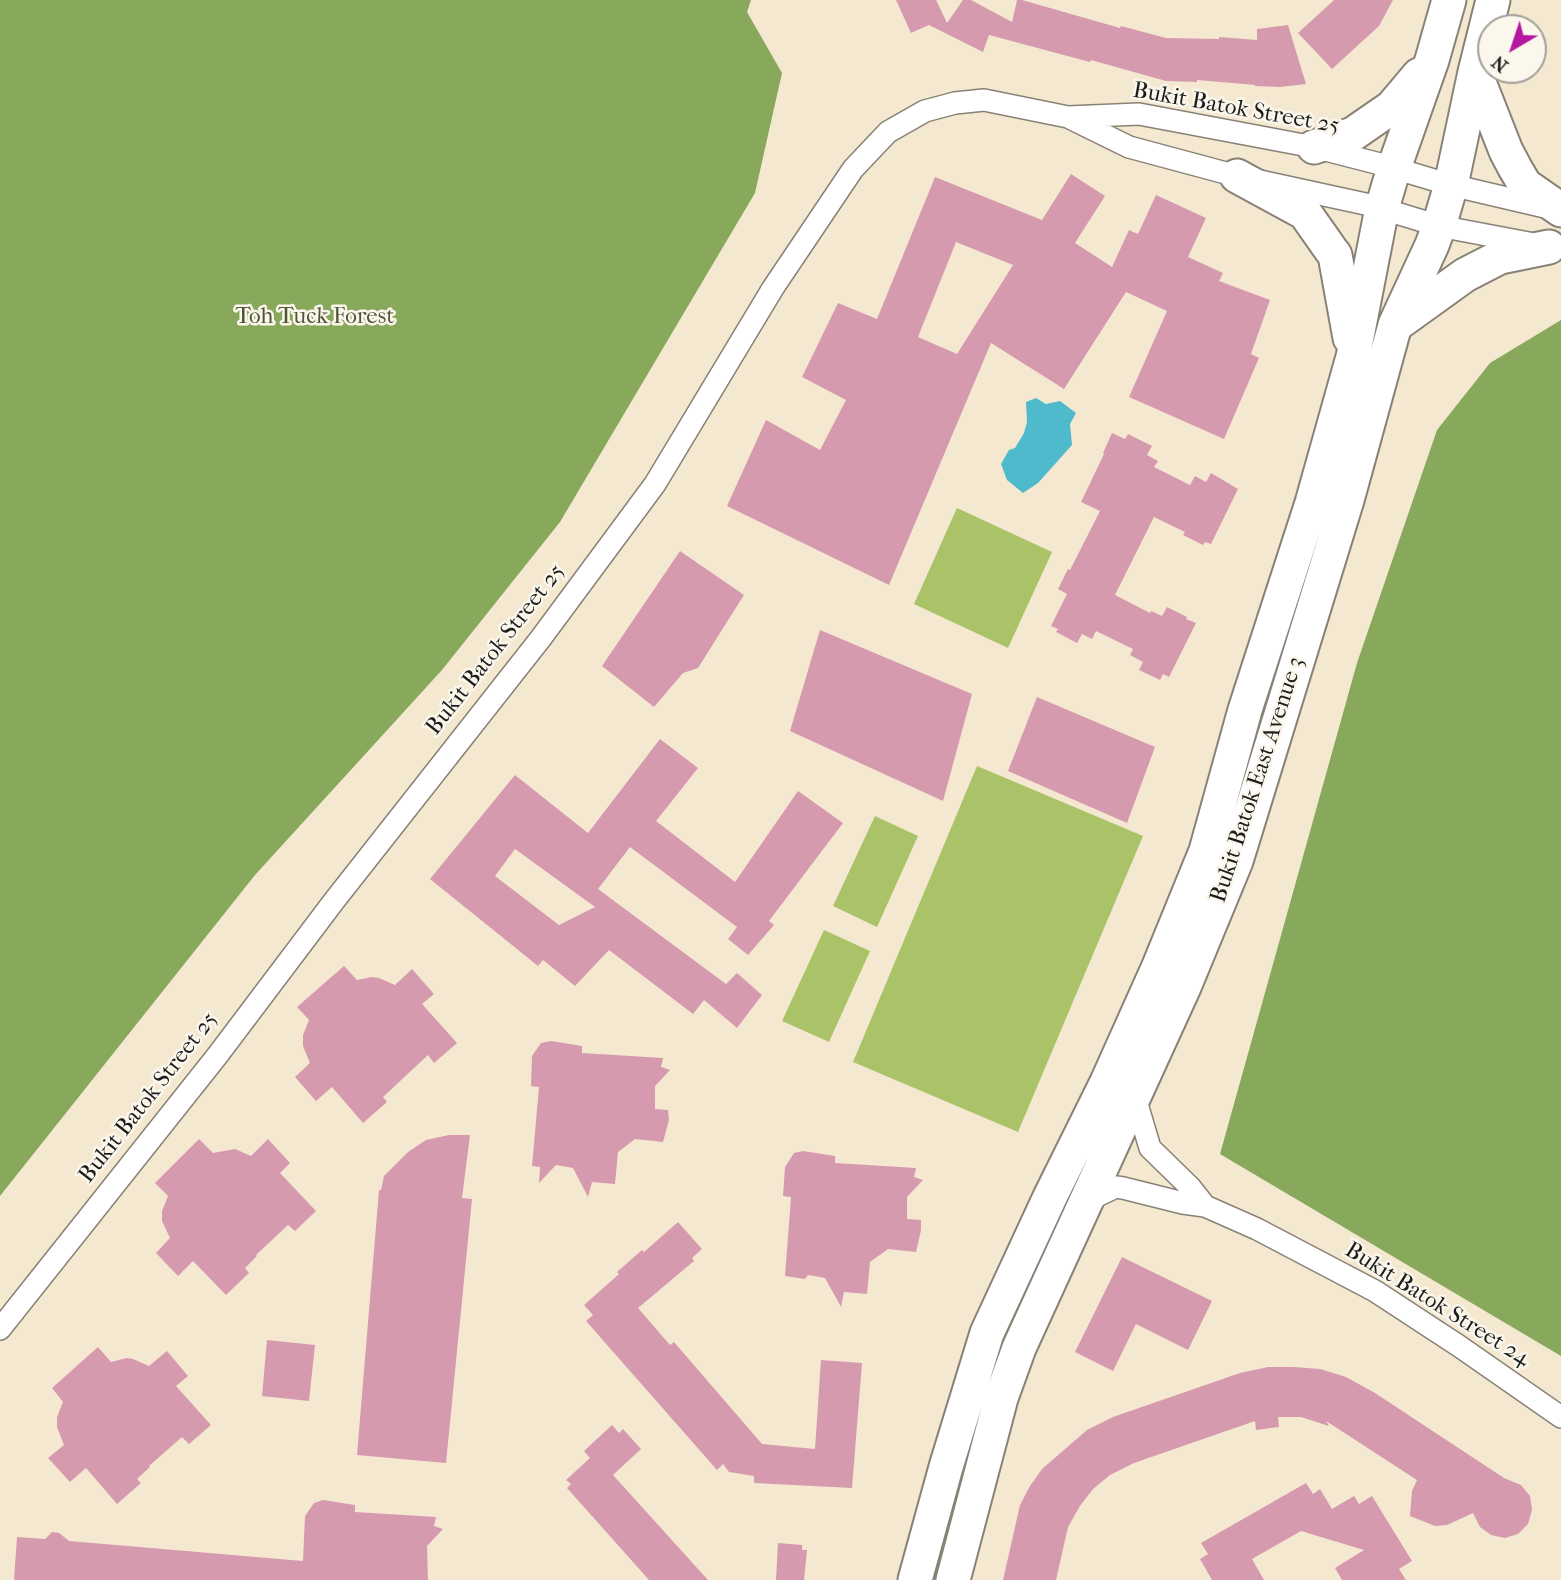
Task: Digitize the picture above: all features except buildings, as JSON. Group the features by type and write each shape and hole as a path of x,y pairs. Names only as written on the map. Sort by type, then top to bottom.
{"main road":[{"name":"Bukit Batok East Avenue 3","path":"915,1580 987,1333 1107,1082 1159,967 1206,851 1245,710 1312,503 1353,357 1382,208 1432,60 1449,0"},
{"name":"Bukit Batok East Avenue 3","path":"953,1580 1001,1398 1019,1348 1184,987 1236,861 1347,500 1395,326 1439,226 1451,185 1493,0"},
{"path":"1314,147 1353,134 1392,107 1432,60"},
{"path":"1475,72 1506,152 1525,185 1561,211"},
{"path":"1237,176 1305,213 1335,255 1353,357"},
{"path":"1395,326 1465,275 1500,257 1555,248"}],"street":[{"name":"Bukit Batok Street 25","path":"0,1329 217,1056 334,901 541,638 655,484 773,288 853,169 888,132 925,111 955,103 984,100 1068,117 1139,114 1314,147 1451,185 1561,211"},
{"name":"Bukit Batok Street 25","path":"1068,117 1129,147 1237,176 1382,208 1439,226 1555,248"},
{"name":"Bukit Batok Street 24","path":"1134,1094 1150,1148 1190,1187 1205,1206"},
{"name":"Bukit Batok Street 24","path":"1082,1210 1097,1196 1116,1188 1205,1206 1257,1229 1375,1291 1561,1417"}],"green space":[{"name":"Toh Tuck Forest","path":"0,0 751,0 747,12 782,73 755,193 560,522 442,670 255,875 0,1196"},
{"path":"1561,320 1561,1356 1220,1154 1357,663 1437,430 1490,363"},
{"path":"957,508 1052,552 1008,648 914,604"},
{"path":"977,766 1143,836 1018,1132 853,1062"},
{"path":"875,816 918,836 877,927 833,906"},
{"path":"824,930 870,951 829,1042 782,1021"}],"water":[{"path":"1036,398 1046,404 1060,401 1076,413 1070,424 1072,445 1038,483 1023,493 1007,480 1001,464 1024,433 1027,422 1026,402"}]}
